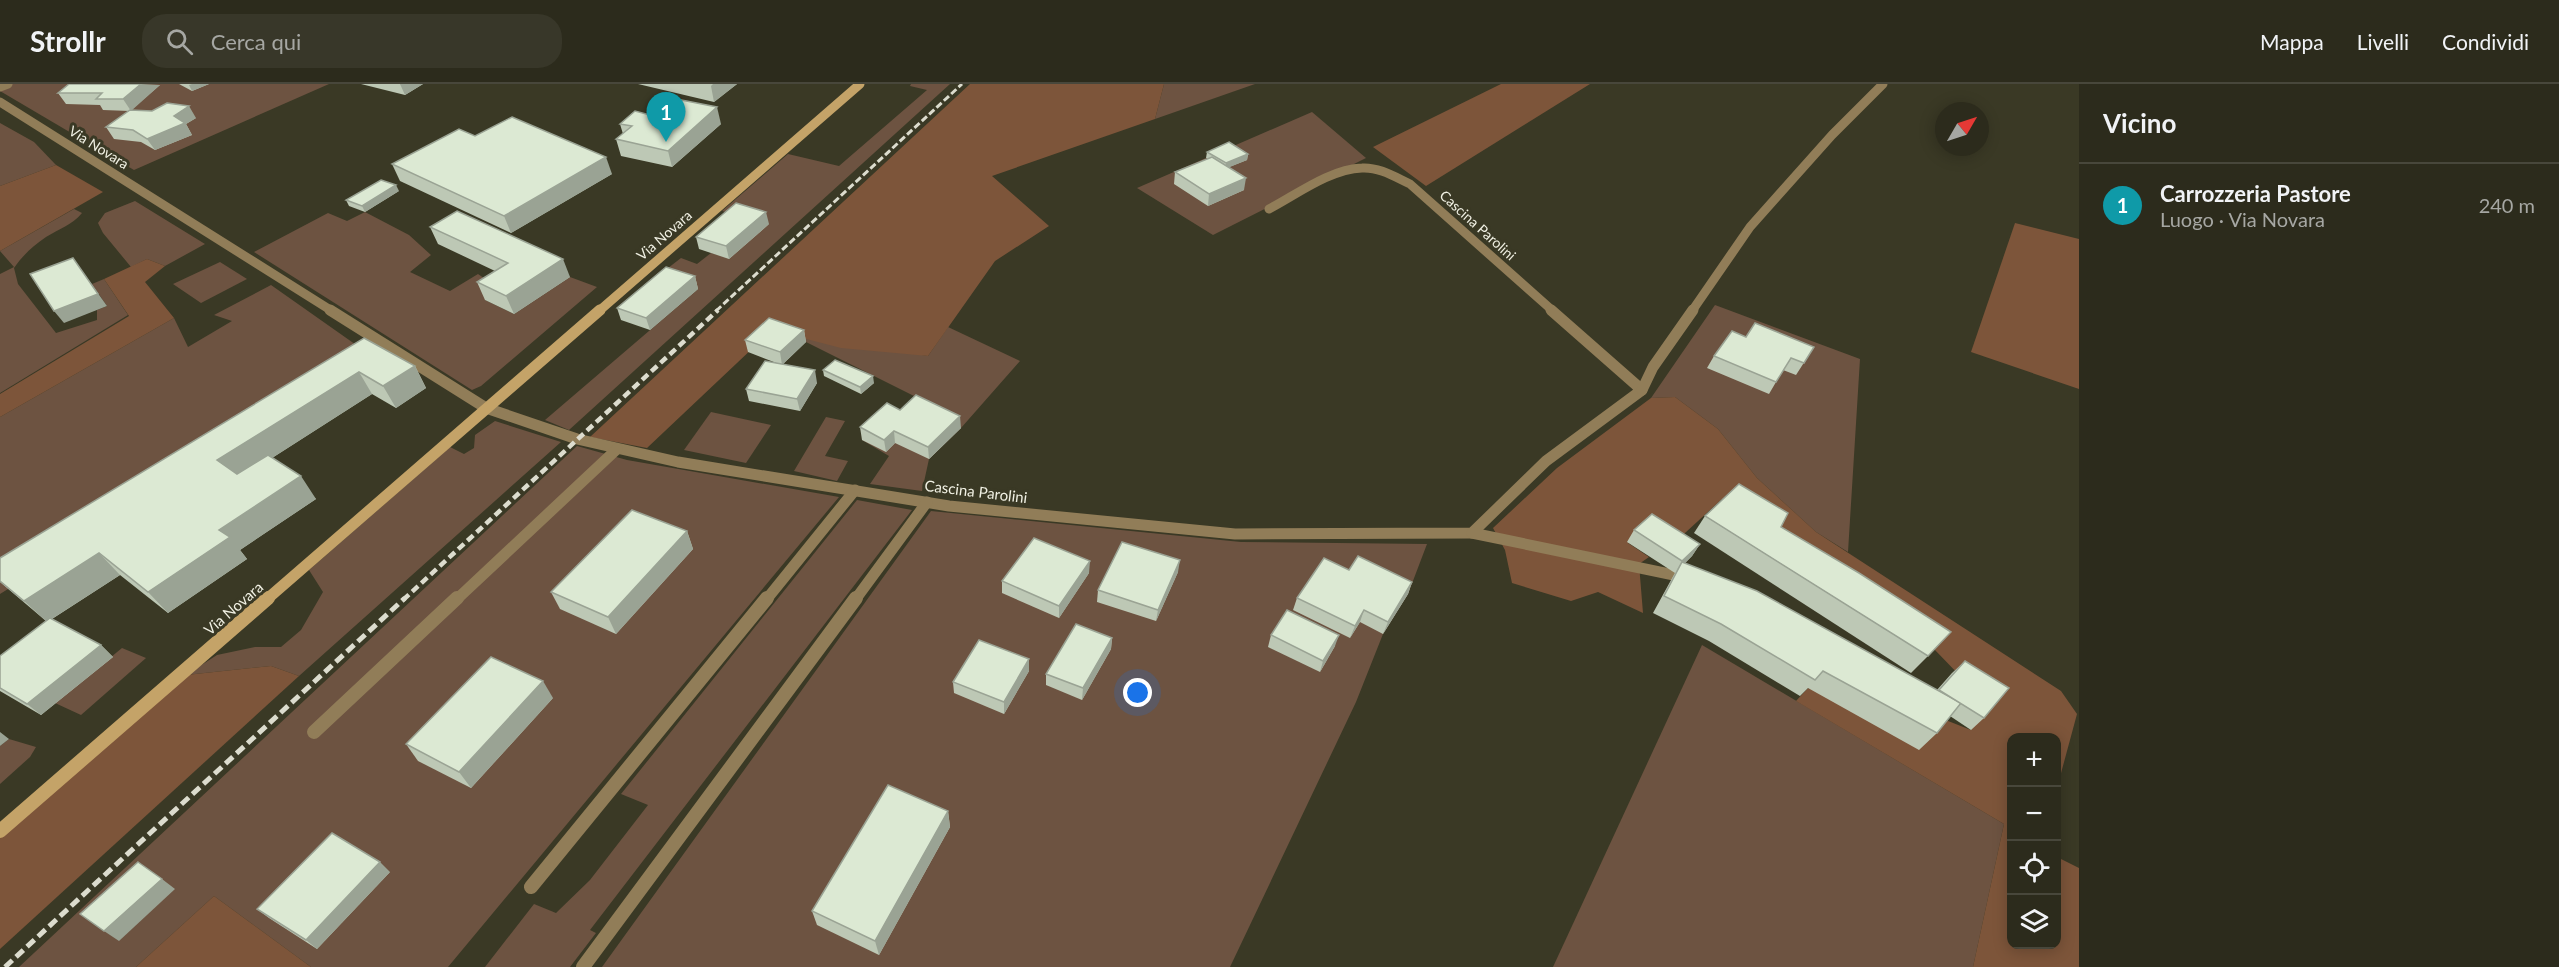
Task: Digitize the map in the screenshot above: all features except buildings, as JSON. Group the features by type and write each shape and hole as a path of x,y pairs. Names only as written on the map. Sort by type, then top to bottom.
{"main road":[{"name":"Via Novara","path":"0,831 860,84"}],"street":[{"path":"0,87 8,84"},
{"path":"1472,532 1546,461 1642,390 1653,367 1750,227 1832,135 1882,84"},
{"name":"Via Novara","path":"0,102 486,408"},
{"name":"Cascina Parolini","path":"1269,209 1331,177 1359,167 1383,171 1410,184 1642,390"},
{"name":"Cascina Parolini","path":"486,408 577,439 617,449 678,462 927,502 1235,534 1472,532 1524,545 1674,575 1696,573"},
{"path":"314,732 617,449"},
{"path":"531,887 855,490"},
{"path":"583,967 927,502"}],"shaded area":[{"path":"8,84 329,84 134,170 0,91 0,87"},
{"path":"911,84 950,84 569,430 545,420 698,289 659,275 681,258 697,264 711,253 729,258 768,224 722,211 788,154 839,166 927,90 910,86"},
{"path":"970,84 1164,84 1155,119 992,176 1049,226 995,261 928,356 841,348 772,330 647,448 590,437"},
{"path":"1164,84 1255,84 1155,119"},
{"path":"1501,84 1590,84 1426,186 1373,147"},
{"path":"1312,112 1366,158 1213,235 1137,188"},
{"path":"0,123 34,142 56,165 0,186"},
{"path":"56,165 103,192 0,251 0,186"},
{"path":"135,201 205,244 165,266 147,259 131,267 103,233 98,223 105,213"},
{"path":"74,209 82,213 70,224 46,237 17,263 14,268 18,284 56,333 97,320 97,310 107,306 92,284 104,279 128,315 0,393 0,274 14,267 0,251"},
{"path":"365,212 409,235 431,255 410,272 450,291 478,274 501,290 485,300 514,314 570,277 597,287 481,386 472,390 254,252 328,213 347,221"},
{"path":"2015,223 2079,239 2079,389 1971,352"},
{"path":"147,259 165,266 145,282 174,318 0,417 0,394 129,316 104,279"},
{"path":"220,262 247,279 201,303 173,284"},
{"path":"271,285 369,354 163,493 0,594 0,417 174,318 188,347 232,321 214,315"},
{"path":"1715,305 1860,359 1848,552 1816,532 1757,478 1718,429 1675,397 1651,398"},
{"path":"948,327 1020,361 961,428 929,459 922,491 870,484 889,456 862,440 888,416 940,409 806,342 772,330 928,356"},
{"path":"1675,397 1718,429 1757,478 1816,532 2061,691 2077,714 2061,773 2061,733 2007,733 2007,949 2061,949 2061,859 2079,868 2079,967 1973,967 2004,824 1796,701 1808,688 1943,719 1971,730 1963,679 1934,649 1858,581 1722,499 1673,544 1628,543 1649,557 1639,564 1643,613 1598,592 1571,601 1512,583 1505,550 1493,528 1557,468 1651,398"},
{"path":"711,412 771,425 746,463 684,450"},
{"path":"826,417 845,421 825,456 848,461 837,481 794,471"},
{"path":"495,421 561,442 299,676 271,666 186,675 217,655 255,647 281,647 301,630 323,592 309,570 450,447 464,454 474,448 475,435"},
{"path":"577,446 627,460 839,497 448,967 311,967 214,896 136,967 19,967"},
{"path":"857,500 912,510 590,930 596,933 570,967 485,967 534,904 556,913 590,880 648,805 621,794"},
{"path":"931,511 1241,542 1427,544 1408,594 1383,634 1356,702 1230,967 602,967"},
{"path":"1702,645 2004,824 1973,967 1553,967"},
{"path":"122,648 146,658 81,715 55,703"},
{"path":"271,666 299,676 0,949 0,837 186,675"},
{"path":"9,739 36,747 30,757 0,784 0,746"},
{"path":"214,896 311,967 136,967"}],"railway":[{"path":"716,311 962,84"},
{"path":"403,600 718,310"},
{"path":"5,967 405,598"}],"place":[{"name":"Carrozzeria Pastore","path":"666,142"}]}
